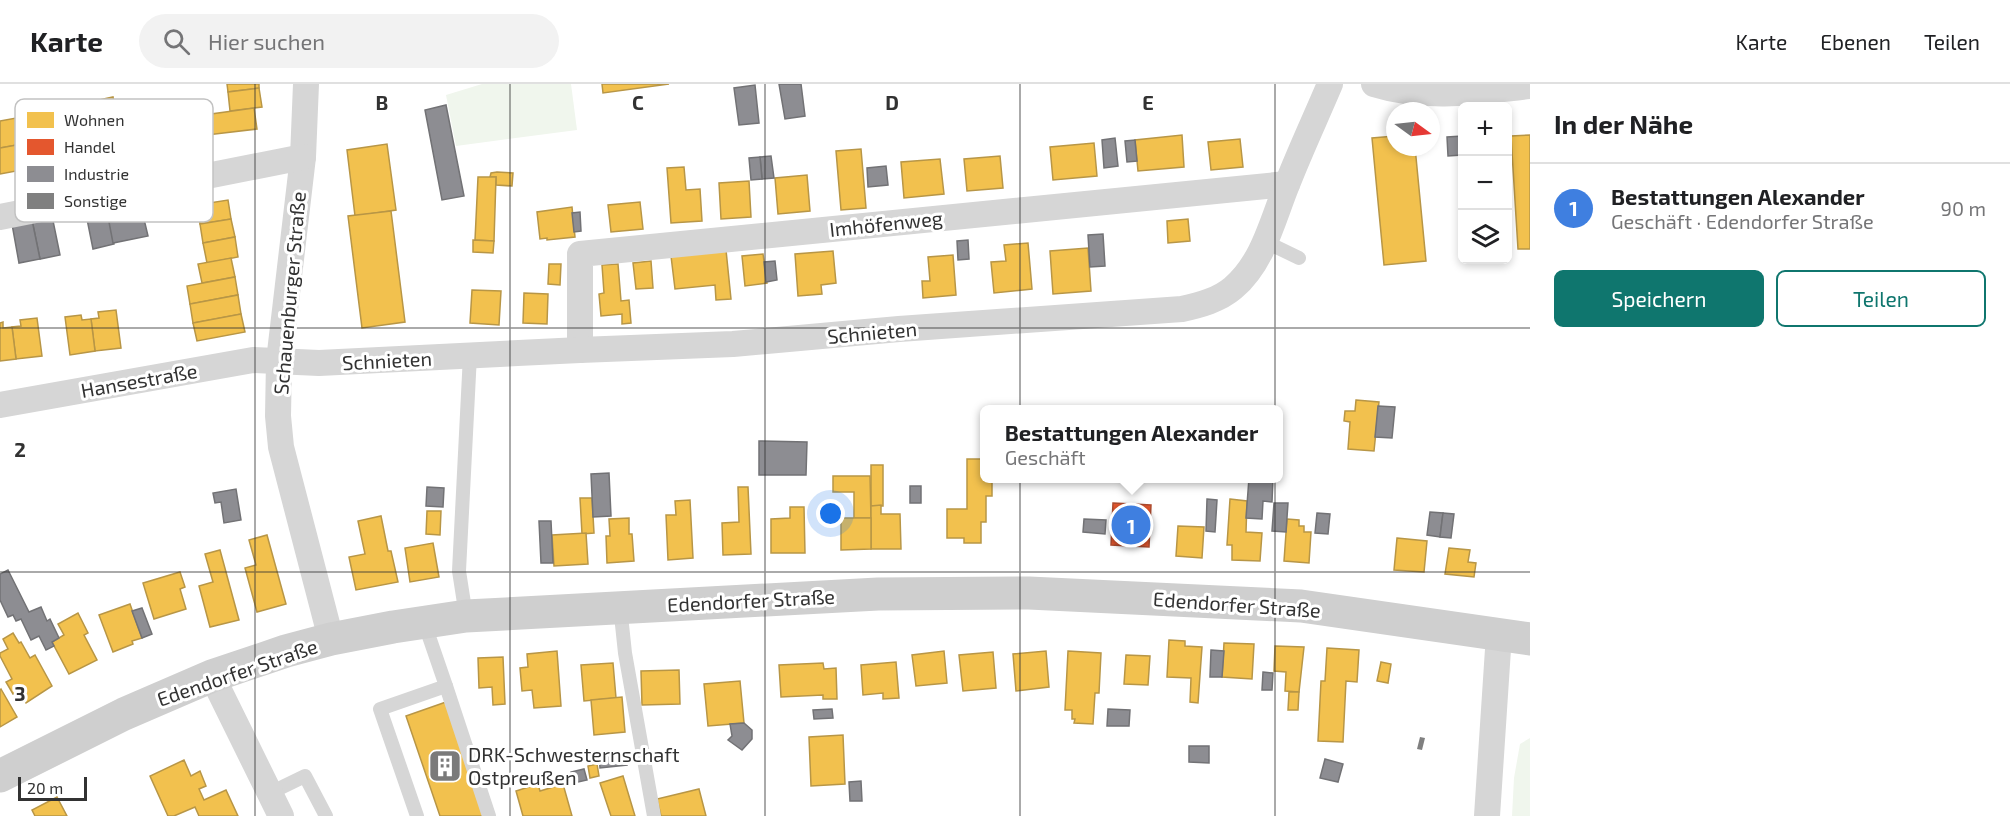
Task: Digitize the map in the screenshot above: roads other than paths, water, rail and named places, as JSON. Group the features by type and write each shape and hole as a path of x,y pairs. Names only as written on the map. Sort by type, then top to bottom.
{"street":[{"name":"Schauenburger Straße","path":"306,84 303,157 279,361 278,416 281,447 331,639"},
{"name":"Schnieten","path":"279,361 318,363 733,344 899,329 1182,309 1216,299 1232,290 1249,270 1266,242 1287,184 1330,84"},
{"path":"1374,84 1401,91 1437,94 1530,86"},
{"path":"213,175 303,157"},
{"name":"Imhöfenweg","path":"580,350 580,254 1287,184"},
{"path":"0,217 15,214"},
{"name":"Hansestraße","path":"0,405 253,360 279,361"},
{"name":"Edendorfer Straße","path":"0,776 124,714 212,676 286,651 331,639 466,616 878,594 1029,593 1301,606 1514,637"},
{"path":"1487,816 1514,637"},
{"path":"212,676 275,805"}],"lane":[{"path":"1266,242 1299,258"},
{"path":"466,616 459,571 470,355"},
{"path":"620,606 625,653 654,816"},
{"path":"424,622 489,816"},
{"path":"417,816 380,709 446,686"},
{"path":"275,805 305,776 326,816"}],"place":[{"name":"Bestattungen Alexander","path":"1131,525"},
{"name":"DRK-Schwesternschaft Ostpreußen","path":"445,766"}]}
